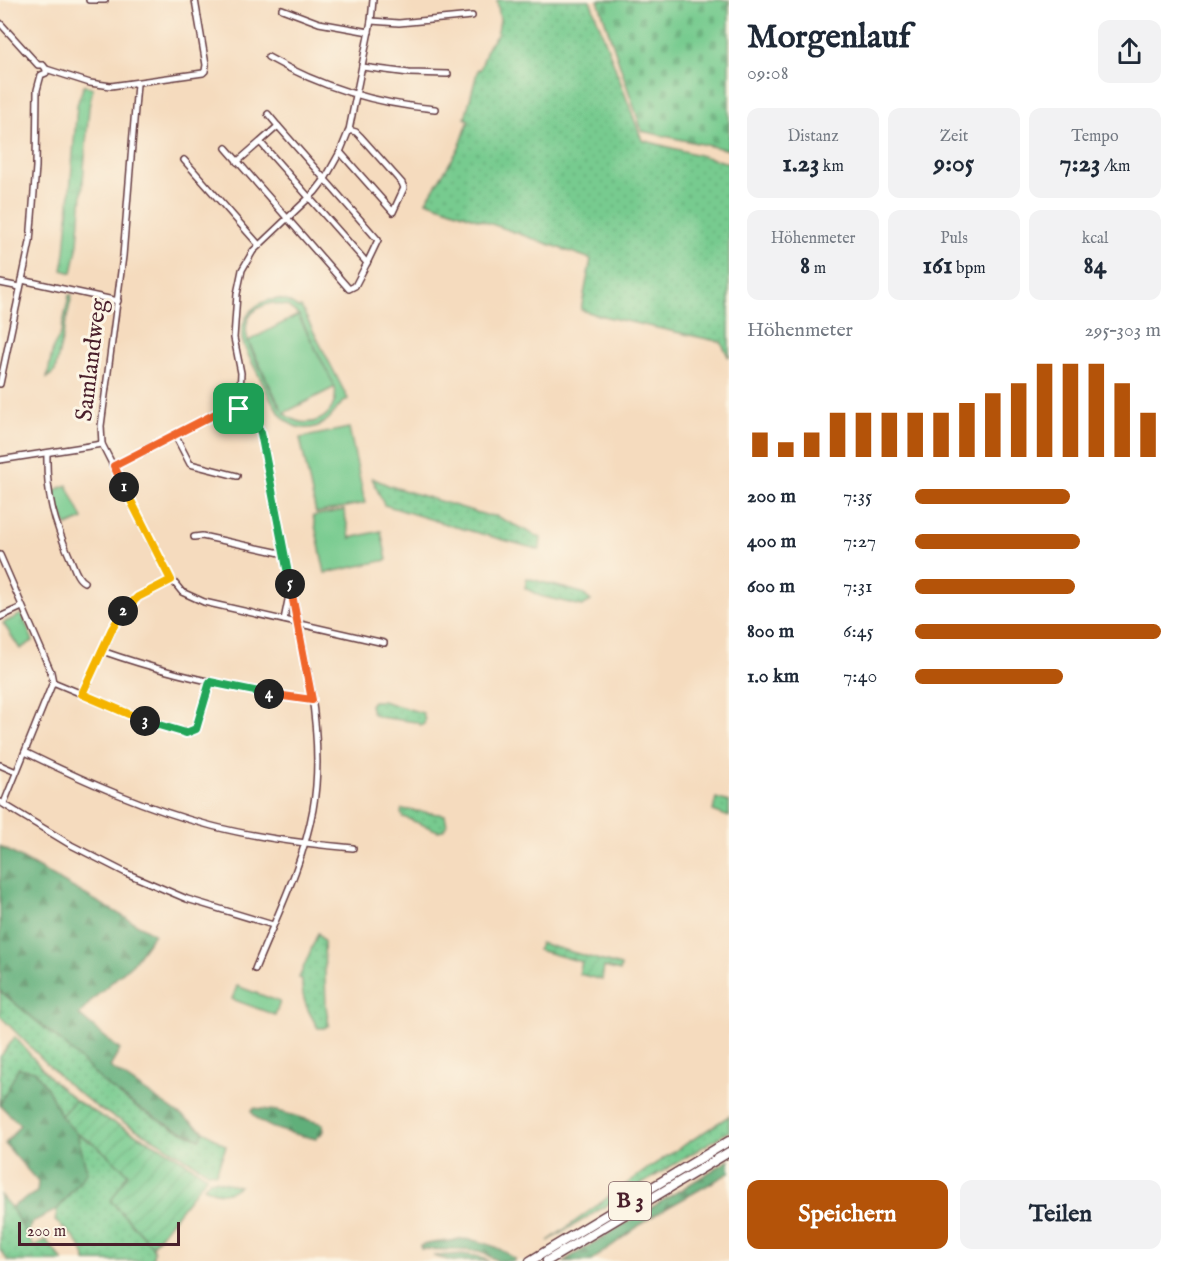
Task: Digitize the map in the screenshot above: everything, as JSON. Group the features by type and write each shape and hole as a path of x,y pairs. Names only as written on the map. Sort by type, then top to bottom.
{"highway":[{"name":"B 3","path":"530,1261 729,1141"},
{"name":"B 3","path":"547,1261 729,1152"}],"street":[{"path":"89,0 105,0"},
{"path":"0,23 38,65 43,65 46,69 96,84 111,86 137,84 205,71 206,65 195,0"},
{"path":"239,409 240,367 234,346 236,304 242,270 249,256 259,245 309,198 325,179 340,152 349,130 369,32 373,0"},
{"path":"282,9 320,23 369,32"},
{"path":"371,21 406,23 472,16"},
{"path":"268,57 317,81 356,94 395,104 435,109"},
{"path":"38,65 36,72 41,75"},
{"path":"362,67 409,73 448,74"},
{"path":"0,384 30,242 37,90 41,75 46,73 46,69"},
{"name":"Samlandweg","path":"137,84 124,255 101,426 102,444 171,580 184,593 198,600 384,643"},
{"path":"226,148 349,289 353,288 378,240 268,114"},
{"path":"237,162 278,126"},
{"path":"340,152 393,212 403,190 402,183 356,132 349,130"},
{"path":"260,142 367,263"},
{"path":"184,160 259,245"},
{"path":"22,280 118,301"},
{"path":"0,283 20,287"},
{"path":"114,466 221,411 239,409 252,416 260,429 312,700 316,733 316,779 313,809 305,843 255,969"},
{"path":"175,435 190,464 237,477"},
{"path":"0,460 102,444"},
{"path":"47,453 46,482 51,507 71,560 80,579 84,582"},
{"path":"194,537 202,536 285,554"},
{"path":"0,555 51,672 53,682 2,802 71,845 126,873 196,902 273,925"},
{"path":"82,694 116,622 131,603 171,580"},
{"path":"284,620 288,600 293,597"},
{"path":"0,617 22,607"},
{"path":"102,651 135,663 210,682 312,700"},
{"path":"53,682 147,722 190,732 198,725 210,682"},
{"path":"25,752 94,785 176,815 229,830 305,843 353,848"},
{"path":"0,765 16,772"}],"green space":[{"path":"497,0 590,0 642,140 729,163 729,358 721,342 581,310 591,259 426,201 459,148 469,120 465,118 478,69 480,70 488,46 497,35 500,20"},
{"path":"598,0 729,0 729,150 642,131"},
{"path":"84,85 93,88 89,107 78,244 72,273 62,270 77,105"},
{"path":"69,295 72,295 55,371 47,378 53,348 61,333"},
{"path":"270,300 287,301 298,308 301,307 348,399 328,420 318,426 297,427 281,415 269,397 242,340 246,317 256,306","holes":["272,303 287,306 299,315 334,385 298,315 248,341 246,332 251,314 259,308","248,342 282,410 274,396","335,387 332,407 320,420 302,422 284,413"]},
{"path":"349,428 365,503 316,513 300,438"},
{"path":"372,478 390,486 496,516 541,538 540,550 384,505"},
{"path":"67,485 83,519 67,526 51,492"},
{"path":"344,510 350,538 381,531 387,560 325,573 313,516"},
{"path":"527,578 582,593 591,601 582,606 540,596 525,588"},
{"path":"22,614 33,641 20,649 3,623"},
{"path":"373,701 382,701 423,713 424,724 379,717 372,713 370,705"},
{"path":"716,798 729,802 729,817 713,811"},
{"path":"402,809 445,815 447,825 443,830 438,831 403,817"},
{"path":"0,846 154,934 133,963 94,998 79,1015 120,1050 110,1067 204,1131 200,1139 140,1109 104,1083 63,1043 0,991"},
{"path":"318,933 324,942 326,1006 329,1025 324,1028 318,1028 308,1010 304,999 302,979 299,978"},
{"path":"540,943 621,966 620,971 604,967 602,980 579,974 582,962 538,950"},
{"path":"237,986 280,1002 275,1015 232,999"},
{"path":"0,991 63,1043 104,1083 139,1109 199,1139 204,1131 226,1146 216,1173 208,1172 98,1108 65,1082 0,1016"},
{"path":"15,1037 51,1079 75,1100 61,1116 47,1088 19,1068 0,1105 0,1057"},
{"path":"18,1068 35,1071 47,1088 61,1116 77,1134 87,1172 57,1210 32,1222 27,1236 11,1207 37,1192 38,1182 5,1144 20,1125 0,1105"},
{"path":"75,1100 170,1152 207,1176 152,1246 111,1201 128,1173 95,1144 77,1134 61,1116"},
{"path":"254,1108 278,1111 323,1124 324,1131 316,1139 280,1130 256,1118 251,1111"},
{"path":"729,1116 729,1131 548,1241 647,1169"},
{"path":"77,1134 95,1144 129,1174 111,1201 152,1246 154,1252 152,1261 85,1261 79,1244 55,1221 57,1210 87,1172"},
{"path":"729,1160 729,1173 651,1217 591,1261 564,1261"},
{"path":"215,1180 239,1186 222,1193 204,1187 209,1181"},
{"path":"0,1195 14,1211 34,1247 46,1240 63,1261 8,1261 0,1250"},
{"path":"459,1239 488,1244 508,1254 514,1258 514,1261 498,1261 479,1251 421,1249 420,1246"},
{"path":"462,1254 477,1256 489,1261 452,1261 433,1256"}],"route":[{"path":"239,409 252,416 261,433 312,700 210,682 198,725 196,729 186,733 147,722 82,694 112,629 124,610 138,597 171,580 114,466 221,411 239,409"}]}
